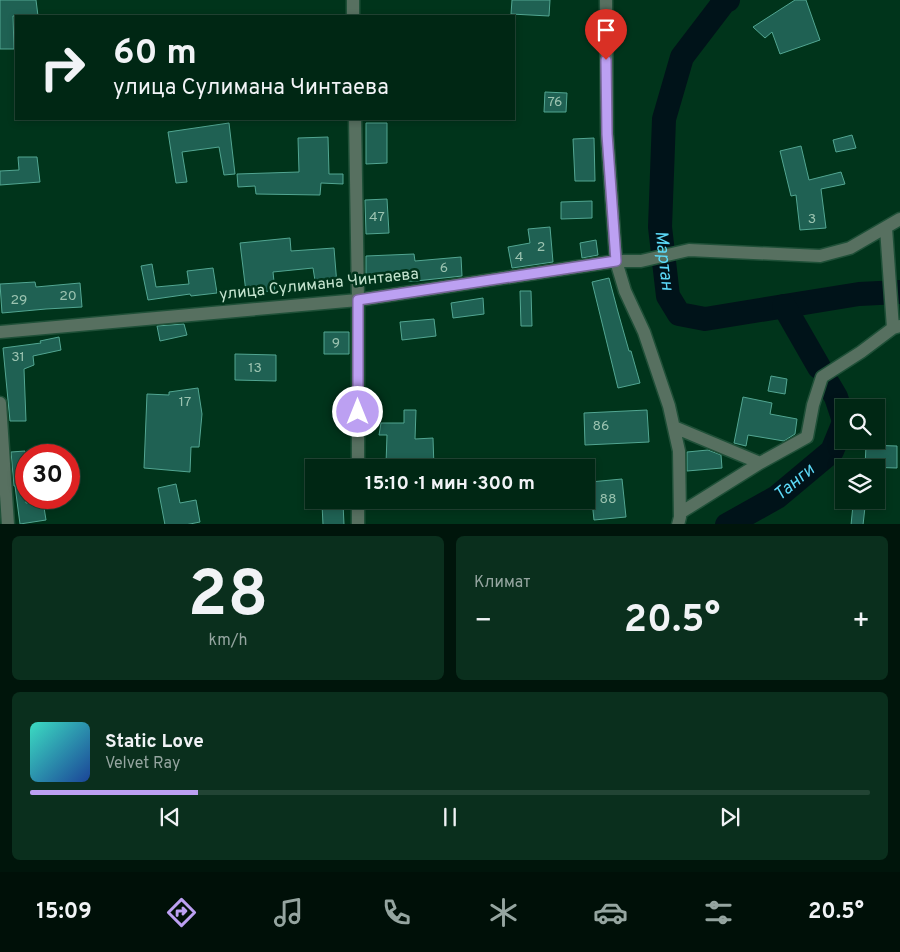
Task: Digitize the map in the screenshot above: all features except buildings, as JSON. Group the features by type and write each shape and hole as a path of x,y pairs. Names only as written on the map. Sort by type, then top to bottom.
{"street":[{"path":"353,0 354,15"},
{"path":"610,2 607,134 616,261 625,290 644,332 669,406 679,451 679,519"},
{"path":"355,120 358,459"},
{"name":"улица Сулимана Чинтаева","path":"0,332 358,300 616,261 641,261 689,250 820,256 850,248 900,219"},
{"path":"679,519 760,463 807,437 813,405 822,377 897,326 892,303 886,228"},
{"path":"0,402 8,524"},
{"path":"674,427 760,463"},
{"path":"358,509 358,524"}],"waterway":[{"name":"Мартан","path":"728,0 724,2 682,57 664,119 660,227 668,296 679,314 705,319 859,294 900,292"},
{"name":"Танги","path":"784,306 819,367"},
{"name":"Танги","path":"829,385 837,399"},
{"name":"Танги","path":"729,524 777,497 832,451 835,444"}],"route":[{"path":"358,412 358,300 616,261 607,134 606,60"}]}
